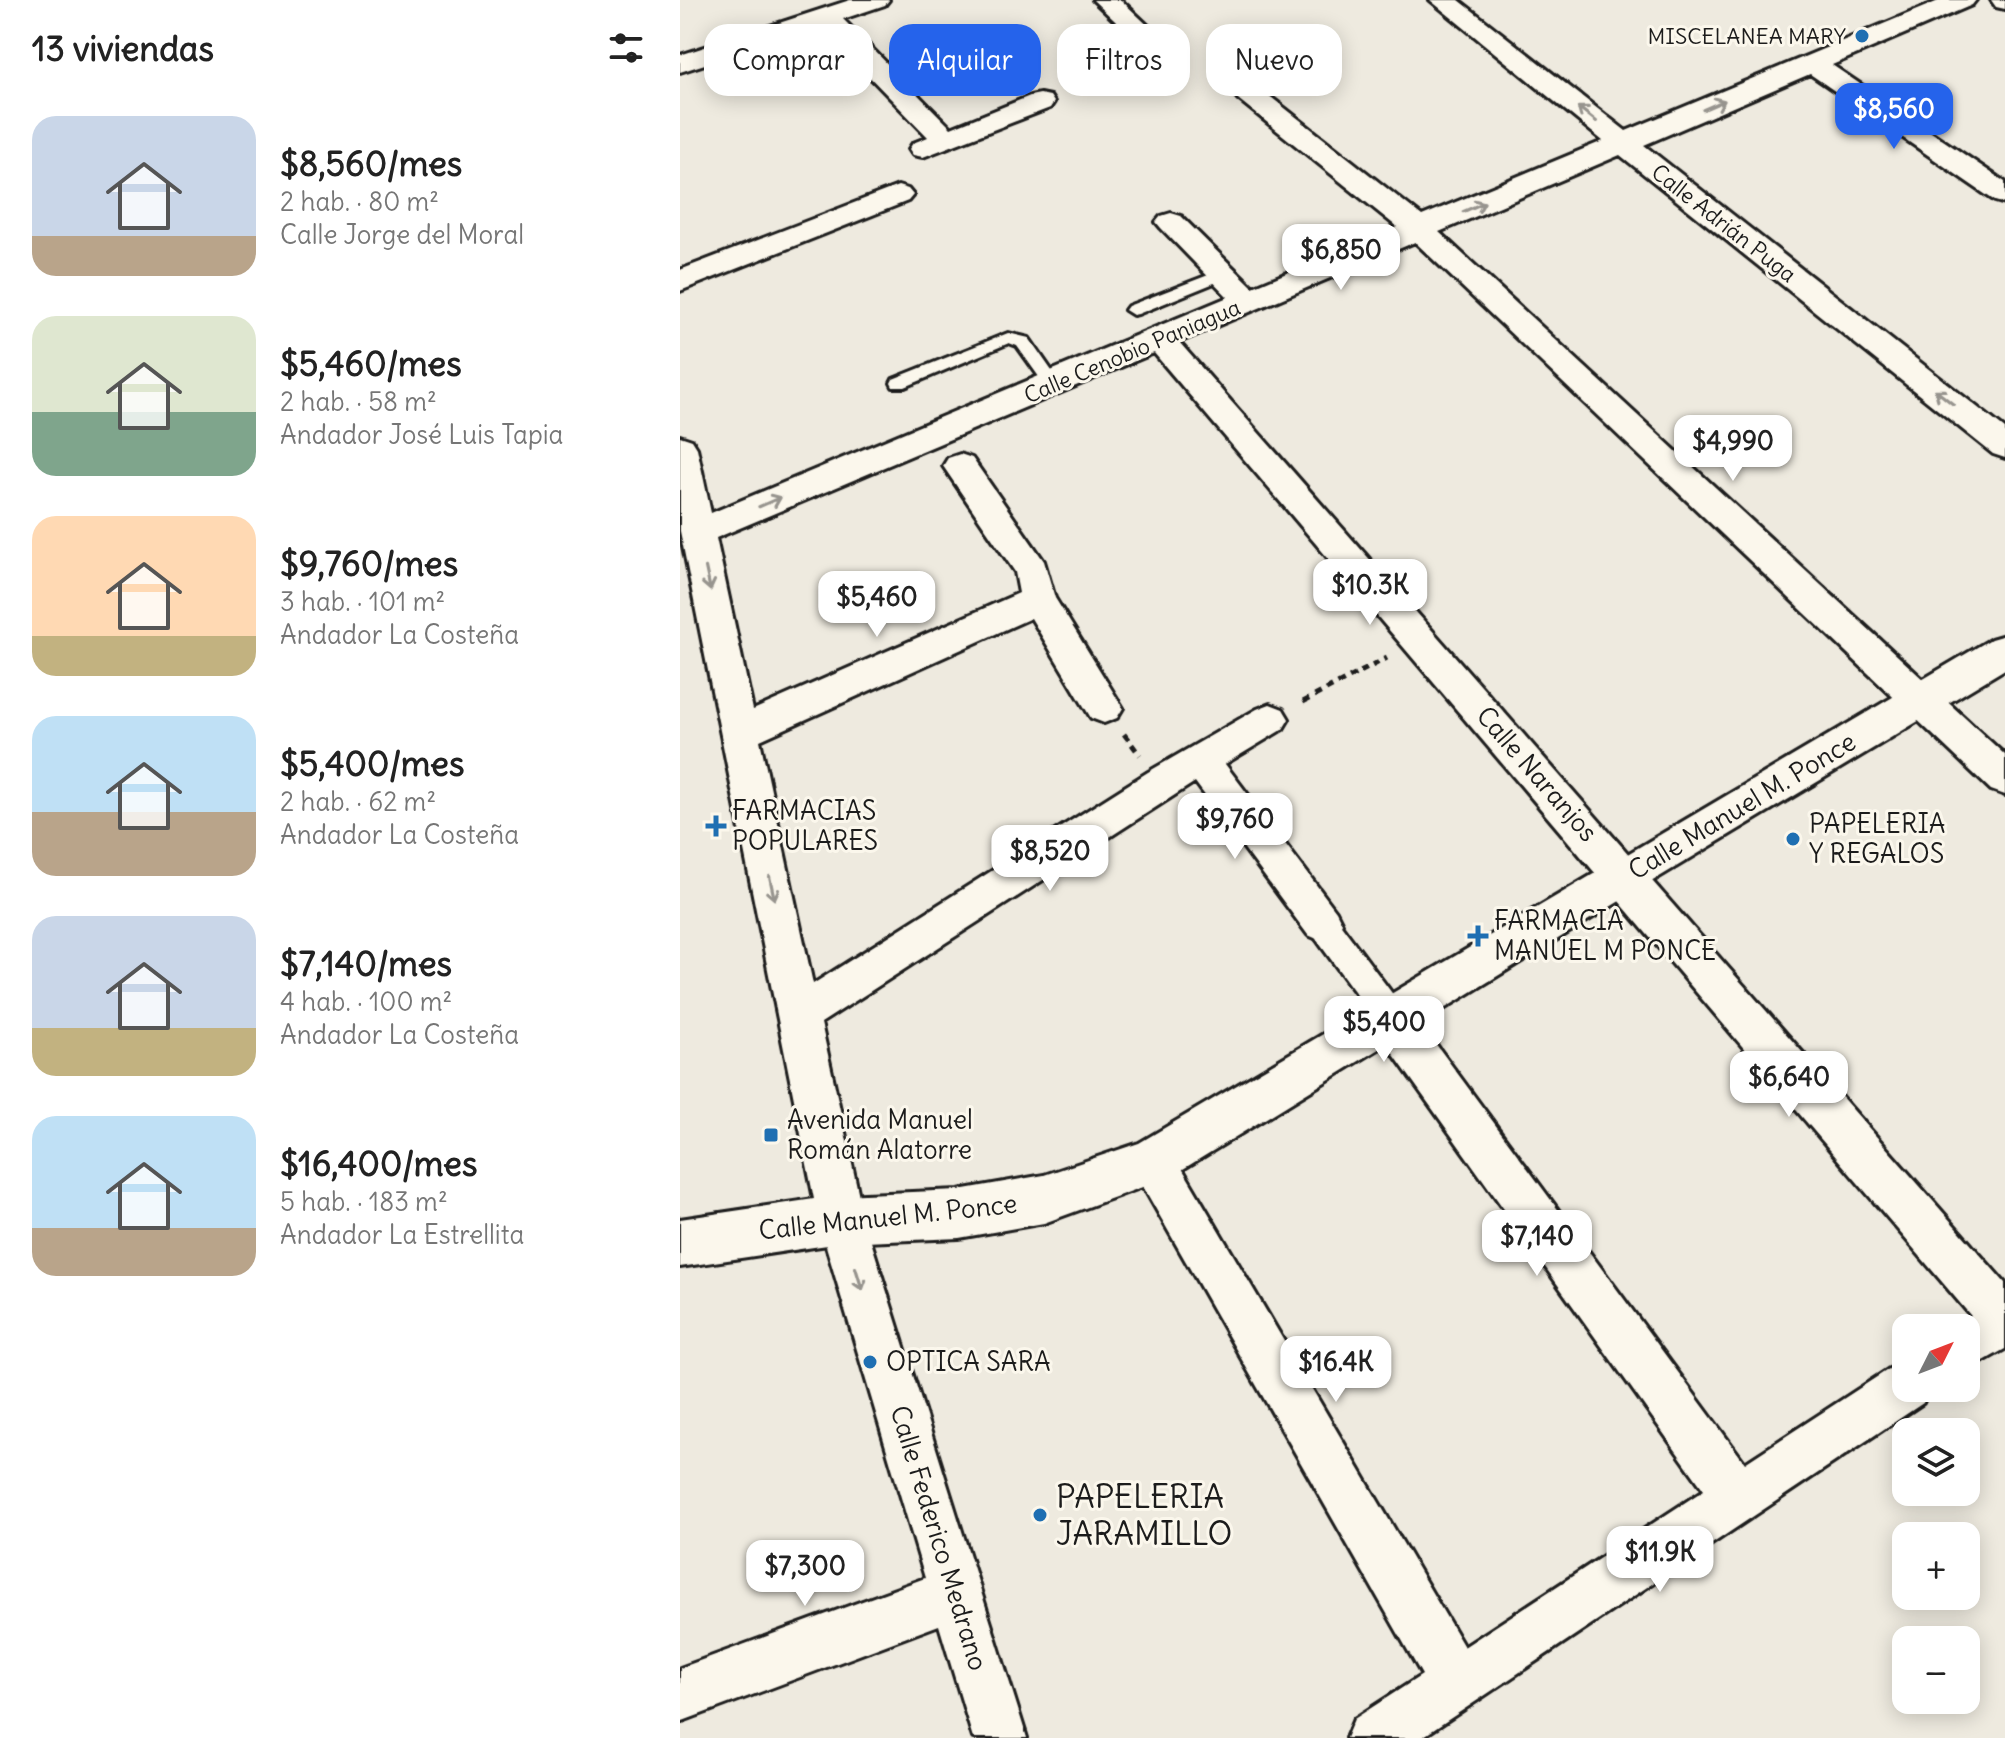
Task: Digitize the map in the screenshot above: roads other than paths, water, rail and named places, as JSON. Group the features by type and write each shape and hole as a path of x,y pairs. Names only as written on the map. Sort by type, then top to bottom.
{"street":[{"path":"680,64 876,0"},
{"path":"1106,0 1132,24"},
{"name":"Calle Adrián Puga","path":"1443,0 2005,446"},
{"name":"Calle Cenobio Paniagua","path":"689,507 1053,384 1963,0"},
{"path":"826,17 947,140"},
{"path":"1813,64 2005,195"},
{"path":"1252,96 1420,230 2005,779"},
{"path":"919,151 1040,102"},
{"path":"680,281 898,195"},
{"path":"1171,222 1250,301"},
{"name":"Calle Naranjos","path":"1160,340 1625,875 2005,1320"},
{"name":"Calle Federico Medrano","path":"680,448 689,507 740,732 841,1219 1000,1738"},
{"path":"960,466 1032,570 1038,600 1104,708"},
{"path":"740,732 1038,600"},
{"name":"Calle Manuel M. Ponce","path":"680,1243 841,1219 959,1214 1044,1199 1153,1161 1625,875 2005,650"},
{"path":"799,1015 1162,783 1270,719"},
{"path":"1200,760 1392,1018 1739,1496"},
{"path":"1153,1161 1456,1683"},
{"path":"1980,1337 2005,1320"},
{"path":"1373,1738 1892,1395"},
{"path":"680,1695 956,1593"}],"lane":[{"path":"1133,310 1224,274"},
{"path":"899,383 1008,338 1023,342 1053,384"}],"place":[{"name":"MISCELANEA MARY","path":"1862,36"},
{"name":"FARMACIAS POPULARES","path":"716,826"},
{"name":"PAPELERIA Y REGALOS","path":"1793,839"},
{"name":"FARMACIA MANUEL M PONCE","path":"1478,936"},
{"name":"Avenida Manuel Román Alatorre","path":"771,1135"},
{"name":"OPTICA SARA","path":"870,1362"},
{"name":"PAPELERIA JARAMILLO","path":"1040,1515"}]}
